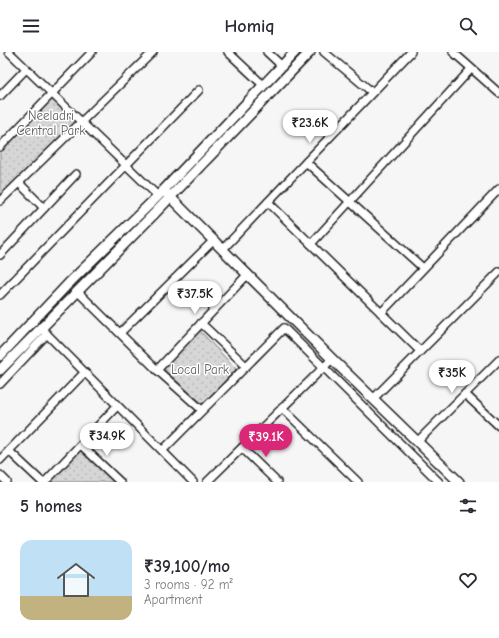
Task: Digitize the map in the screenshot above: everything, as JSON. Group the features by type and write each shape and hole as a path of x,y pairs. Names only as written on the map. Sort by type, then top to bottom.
{"street":[{"path":"9,52 125,165 161,193 170,197 332,359 418,441 453,480"},
{"path":"0,146 50,93 92,52"},
{"path":"0,201 152,52"},
{"path":"228,52 263,85"},
{"path":"267,52 288,76"},
{"path":"0,370 22,340 295,52"},
{"path":"0,384 77,291 310,52"},
{"path":"324,52 372,92"},
{"path":"223,249 411,52"},
{"path":"453,52 499,93"},
{"path":"0,96 26,69"},
{"path":"310,244 472,69"},
{"path":"0,295 199,90"},
{"path":"306,162 423,268"},
{"path":"0,255 76,174"},
{"path":"19,183 44,208"},
{"path":"381,312 499,188"},
{"path":"268,202 420,351"},
{"path":"120,333 214,240"},
{"path":"374,398 499,272"},
{"path":"157,370 248,274"},
{"path":"77,291 157,370 202,410"},
{"path":"201,324 246,366"},
{"path":"163,450 284,328 439,482"},
{"path":"1,354 22,340 43,331"},
{"path":"43,331 163,450 193,482"},
{"path":"207,482 332,359"},
{"path":"418,441 499,360"},
{"path":"0,460 84,373"},
{"path":"465,394 499,426"},
{"path":"9,451 43,482 81,445 117,406"},
{"path":"282,408 358,482"},
{"path":"81,445 120,482"},
{"path":"242,448 277,482"},
{"path":"0,475 7,482"}],"green space":[{"name":"Neeladri Central Park","path":"50,93 80,122 0,201 0,147"},
{"name":"Local Park","path":"199,330 236,369 203,404 163,369"},
{"path":"81,445 120,482 45,482"}]}
